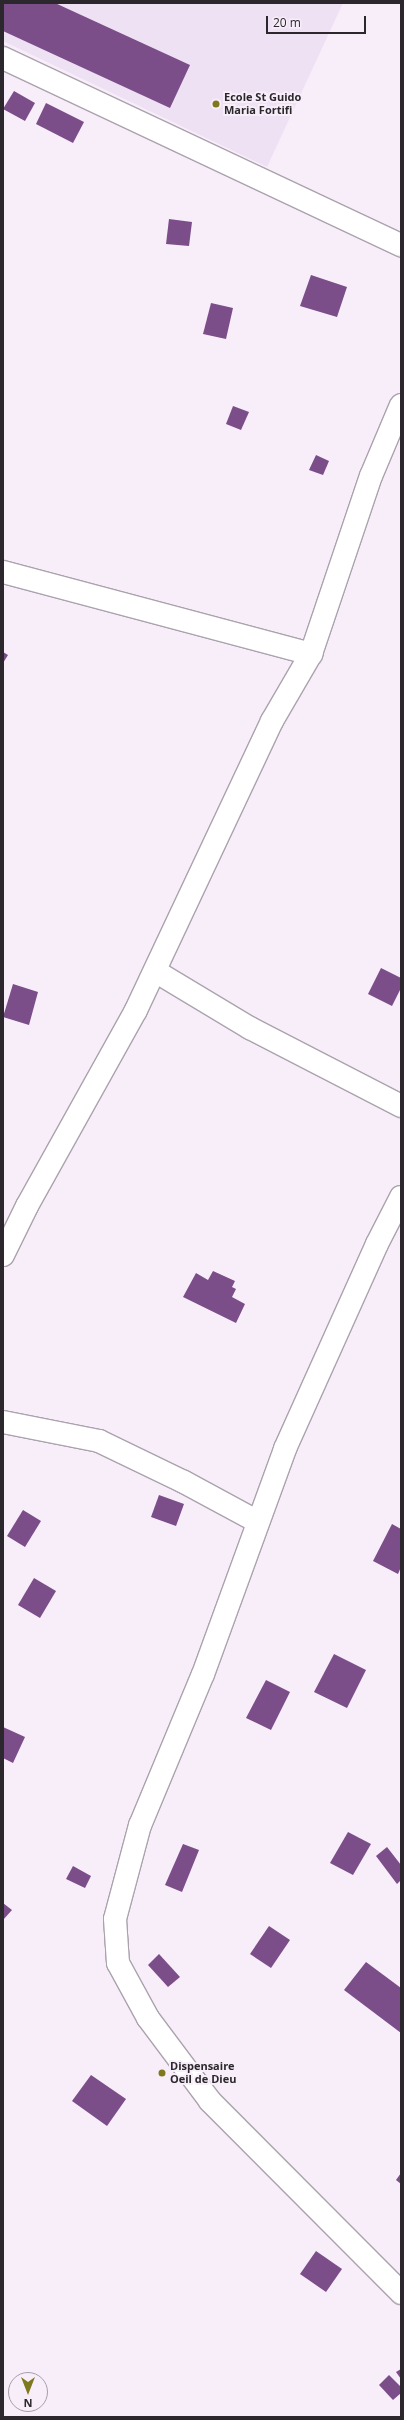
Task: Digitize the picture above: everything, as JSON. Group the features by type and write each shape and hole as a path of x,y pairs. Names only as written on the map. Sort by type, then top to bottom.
{"street":[{"path":"3,58 401,245"},
{"path":"3,1255 27,1206 156,971 272,721 312,654 370,476 401,405"},
{"path":"3,572 312,654"},
{"path":"156,971 250,1028 401,1106"},
{"path":"401,1197 377,1244 285,1449 203,1674 140,1825 115,1919 118,1963 148,2018 210,2101 401,2293"},
{"path":"3,1422 99,1441 184,1482 258,1522"}],"shaded area":[{"name":"Ecole St Guido Maria Fortifi","path":"3,3 343,3 267,167 3,41"}],"building":[{"path":"3,3 55,3 190,65 170,108 3,31"},
{"path":"14,91 35,103 25,121 3,109"},
{"path":"46,103 84,122 73,143 36,124"},
{"path":"169,219 192,222 189,246 166,244"},
{"path":"311,275 347,287 337,317 300,306"},
{"path":"211,303 233,308 226,339 203,334"},
{"path":"233,406 249,412 241,430 226,424"},
{"path":"316,455 329,461 323,475 309,470"},
{"path":"3,652 8,655 3,663"},
{"path":"381,968 401,978 401,988 392,1006 368,994"},
{"path":"13,984 38,992 29,1025 3,1017"},
{"path":"213,1271 235,1281 232,1287 236,1289 232,1297 245,1304 236,1323 183,1297 196,1273 208,1280"},
{"path":"159,1495 184,1504 176,1526 151,1517"},
{"path":"23,1510 41,1521 25,1547 7,1536"},
{"path":"392,1524 401,1529 401,1567 398,1574 373,1561"},
{"path":"34,1578 56,1591 40,1618 18,1605"},
{"path":"334,1654 366,1670 347,1708 314,1692"},
{"path":"266,1680 290,1692 271,1730 246,1718"},
{"path":"3,1727 25,1737 13,1763 3,1758"},
{"path":"348,1832 371,1844 353,1875 330,1863"},
{"path":"183,1844 199,1850 182,1892 165,1885"},
{"path":"387,1847 401,1865 401,1880 397,1884 376,1856"},
{"path":"73,1866 91,1876 85,1888 66,1879"},
{"path":"3,1903 12,1910 3,1920"},
{"path":"269,1926 290,1940 271,1968 250,1954"},
{"path":"159,1954 180,1977 168,1987 148,1965"},
{"path":"366,1962 401,1988 401,2033 344,1990"},
{"path":"91,2075 126,2099 107,2126 72,2101"},
{"path":"401,2173 401,2184 396,2180"},
{"path":"316,2251 342,2269 326,2292 300,2274"},
{"path":"401,2369 401,2379 396,2372"},
{"path":"389,2375 401,2387 401,2393 393,2400 379,2385"}],"place":[{"name":"Ecole St Guido Maria Fortifi","path":"216,104"},
{"name":"Dispensaire Oeil de Dieu","path":"162,2073"}]}
